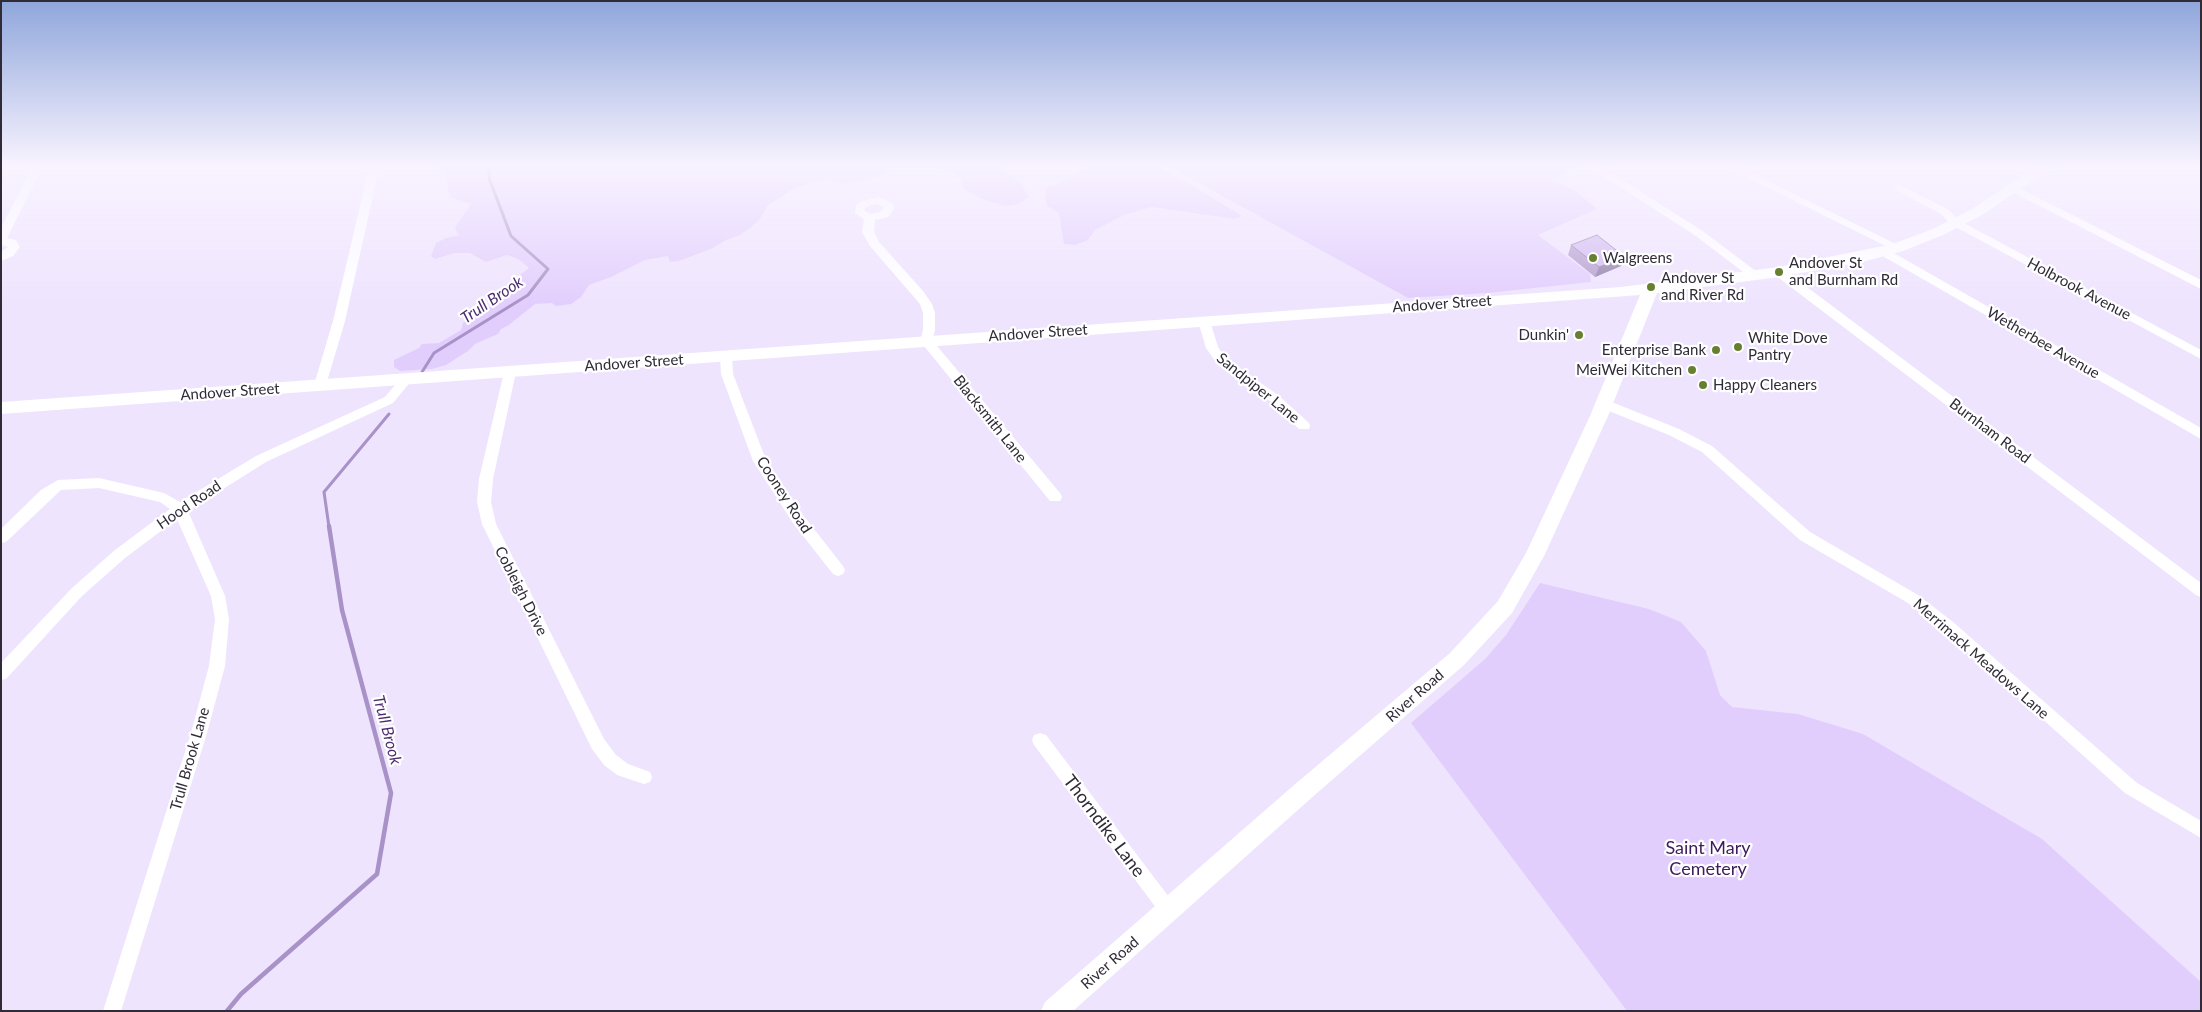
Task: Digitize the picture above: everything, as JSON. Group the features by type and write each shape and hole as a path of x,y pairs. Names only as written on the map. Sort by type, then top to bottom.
{"main road":[{"name":"Andover Street","path":"1,408 1621,292 1779,272 1891,250 1938,232 1975,211"},
{"name":"River Road","path":"1054,1011 1169,912 1301,793 1458,659 1505,607 1534,556 1604,404 1651,288"}],"street":[{"path":"1,257 14,247 12,242 1,240 15,211"},
{"path":"320,385 339,321 364,211"},
{"path":"1664,211 1700,234 1755,275"},
{"name":"Wetherbee Avenue","path":"1816,211 1891,250 2201,434"},
{"name":"Holbrook Avenue","path":"1944,211 1956,223 2201,355"},
{"path":"2058,211 2201,285"},
{"path":"870,218 868,232 874,244 926,304 929,313 929,330 926,341"},
{"name":"Burnham Road","path":"1779,272 2200,590"},
{"name":"Sandpiper Lane","path":"1204,321 1212,348 1222,362 1274,398 1304,426"},
{"name":"Blacksmith Lane","path":"926,341 1055,498"},
{"name":"Cooney Road","path":"726,356 727,374 760,461 798,519 838,570"},
{"name":"Cobleigh Drive","path":"510,372 486,479 484,502 488,524 598,744 610,760 623,770 644,778"},
{"name":"Hood Road","path":"1,674 77,592 120,554 180,509 261,459 389,400 406,380"},
{"name":"Merrimack Meadows Lane","path":"1604,404 1674,432 1707,449 1805,536 1912,599 1936,617 2131,788 2201,830"},
{"path":"1,538 46,494 58,485 99,483 164,498 180,509"},
{"name":"Trull Brook Lane","path":"112,1011 199,733 221,641 222,619 218,596 180,509"},
{"name":"Thorndike Lane","path":"1040,740 1169,912"}],"green space":[{"path":"466,211 764,211 760,219 750,228 713,248 679,261 670,262 668,256 645,260 611,277 589,285 581,297 571,304 556,306 552,303 535,304 509,325 501,329 498,334 475,344 468,351 446,365 432,369 400,371 394,367 394,360 419,348 422,344 439,343 461,330 463,323 477,311 492,306 495,298 504,292 508,284 529,268 518,259 507,255 486,262 470,253 454,253 435,259 431,256 436,243 446,238 460,235 455,227"},
{"path":"1056,211 1137,211 1124,215 1095,230 1088,240 1075,245 1064,244 1059,213"},
{"path":"1181,211 1234,211 1242,216 1235,219"},
{"path":"1250,211 1592,211 1538,235 1590,274 1591,282 1487,293 1408,298"},
{"name":"Saint Mary Cemetery","path":"1540,583 1649,609 1681,622 1706,651 1720,695 1732,707 1798,714 1863,734 2042,839 2201,982 2201,1011 1627,1011 1411,723 1485,659 1506,635"}],"building":[{"path":"1597,235 1625,257 1599,267 1571,245"}],"waterway":[{"name":"Trull Brook","path":"422,372 434,353 528,295 548,269 511,236 502,211"},
{"name":"Trull Brook","path":"329,527 324,492 389,414"},
{"name":"Trull Brook","path":"227,1011 241,994 377,874 391,793 342,610 329,526"}],"place":[{"name":"Walgreens","path":"1593,258"},
{"name":"Andover St and Burnham Rd","path":"1779,272"},
{"name":"Andover St and River Rd","path":"1651,287"},
{"name":"Dunkin'","path":"1579,335"},
{"name":"White Dove Pantry","path":"1738,347"},
{"name":"Enterprise Bank","path":"1716,350"},
{"name":"MeiWei Kitchen","path":"1692,370"},
{"name":"Happy Cleaners","path":"1703,385"}]}
